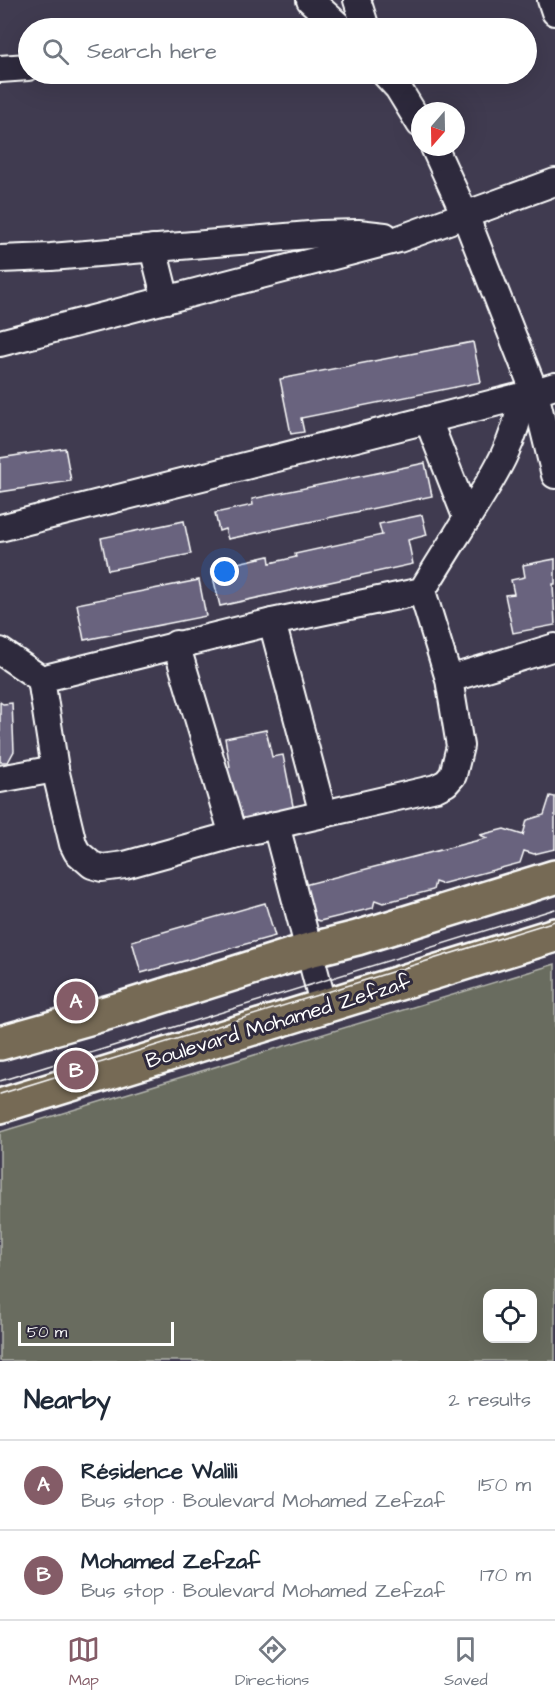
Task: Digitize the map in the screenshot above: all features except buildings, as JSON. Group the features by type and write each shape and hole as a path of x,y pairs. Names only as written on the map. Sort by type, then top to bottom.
{"main road":[{"path":"0,1043 124,1008 555,877"},
{"name":"Boulevard Mohamed Zefzaf","path":"0,1106 555,935"}],"street":[{"path":"310,0 329,18"},
{"path":"357,0 363,18"},
{"path":"551,0 555,12"},
{"path":"0,69 18,68"},
{"path":"394,84 411,109"},
{"path":"438,156 465,215 537,392 555,475"},
{"path":"0,343 399,239 555,182"},
{"path":"0,259 358,233 399,239"},
{"path":"153,248 166,300"},
{"path":"0,528 537,392"},
{"path":"41,679 176,644 422,591 489,485 512,440 519,417 537,392"},
{"path":"428,420 467,519"},
{"path":"0,651 41,679 55,769 73,844 77,852 92,865 102,868 125,865 233,834 436,788 446,783 453,774 460,746 449,679 422,591"},
{"path":"272,622 323,814"},
{"path":"176,644 233,834"},
{"path":"449,679 555,647"},
{"path":"0,779 55,769"},
{"path":"276,825 324,1007"}],"green space":[{"path":"555,964 555,1361 0,1361 0,1132"}],"tram line":[{"path":"0,1081 555,909"},
{"path":"0,1094 555,921"}],"place":[{"name":"Résidence Walili","path":"76,1001"},
{"name":"Mohamed Zefzaf","path":"76,1070"}]}
